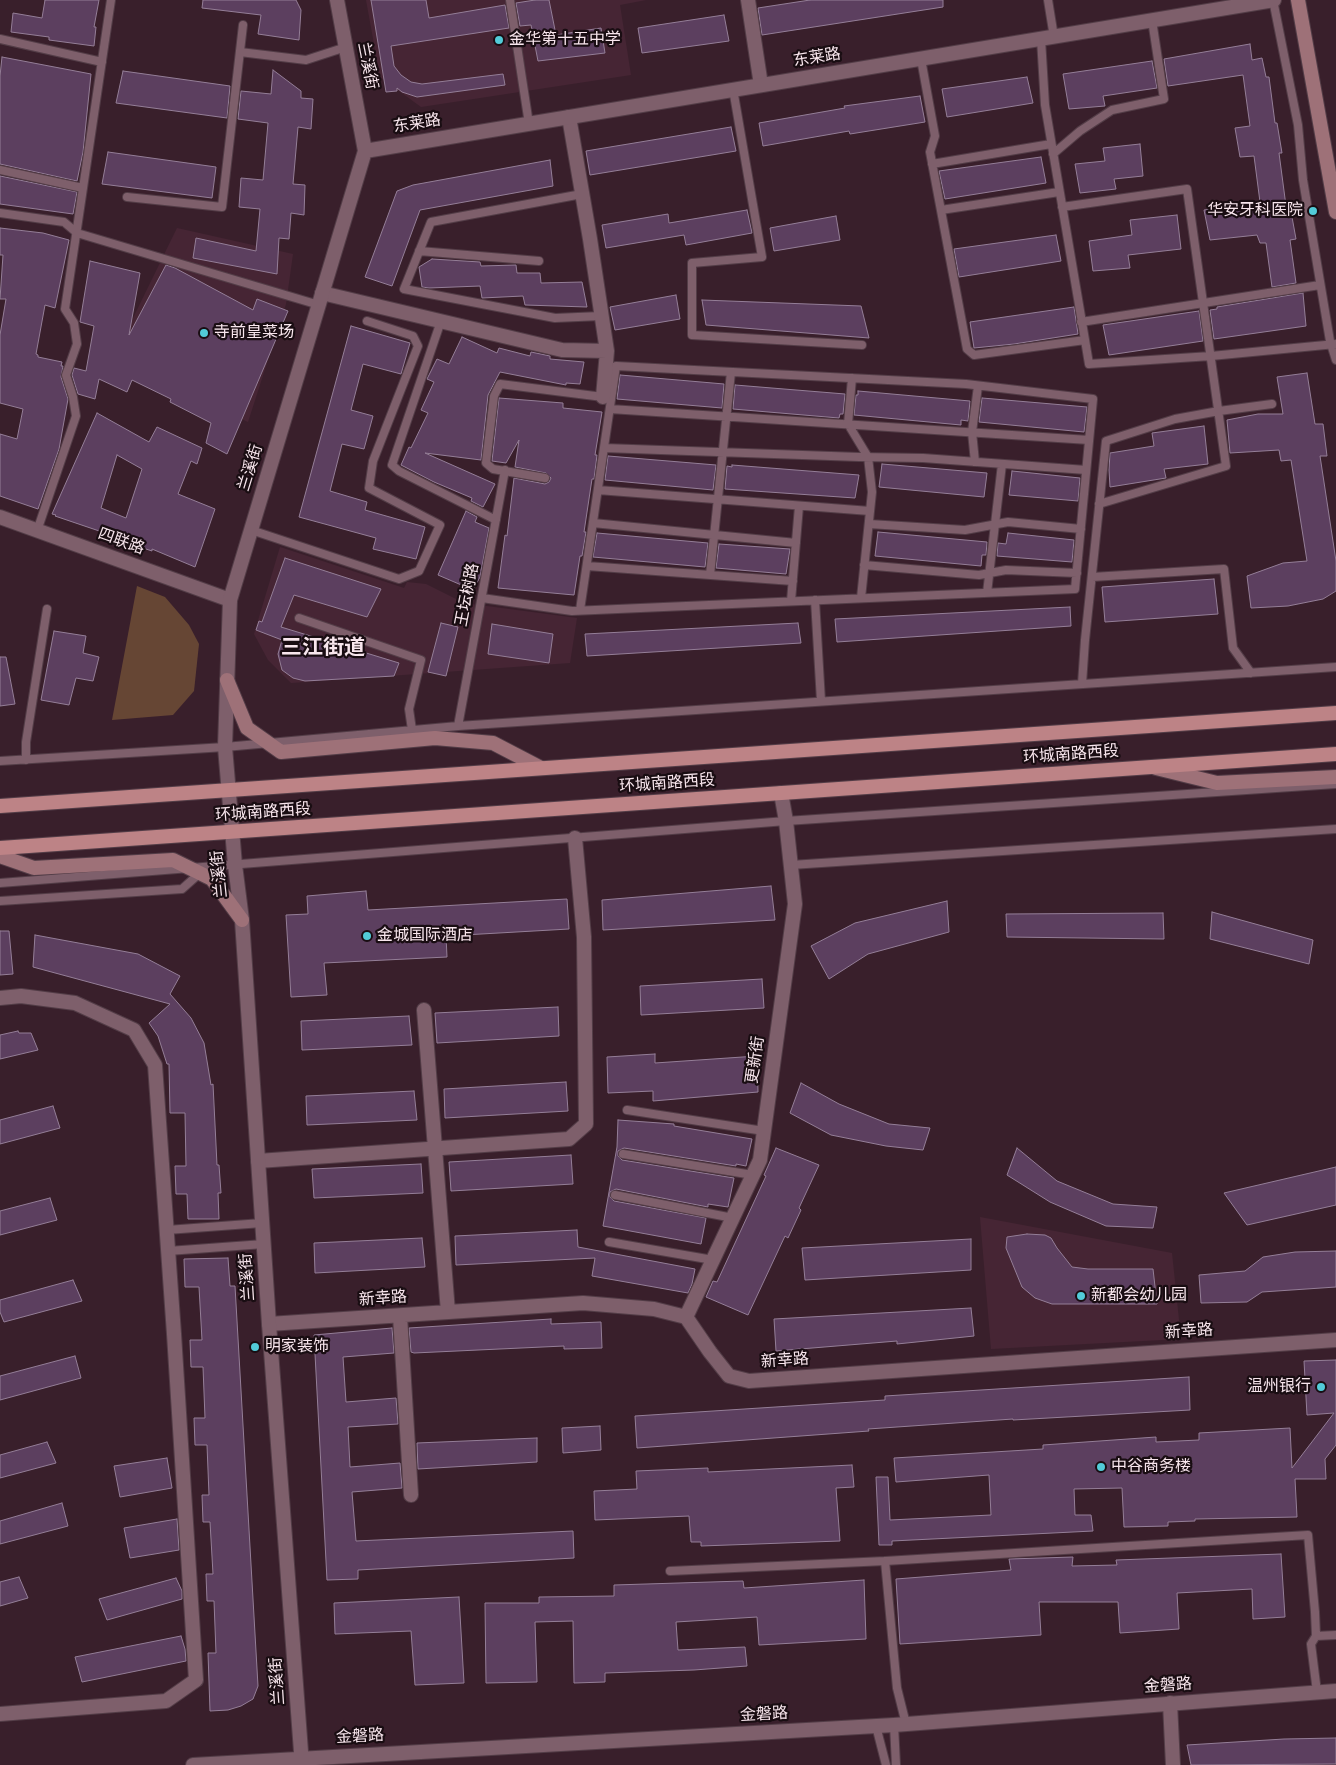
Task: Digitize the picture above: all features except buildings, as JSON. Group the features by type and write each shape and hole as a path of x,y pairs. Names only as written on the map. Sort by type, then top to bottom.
{"main road":[{"path":"1298,0 1336,212"},
{"path":"227,680 247,728 281,752 435,738 493,743 541,768"},
{"name":"环城南路西段","path":"0,806 1336,713"},
{"name":"环城南路西段","path":"0,848 1336,754"},
{"path":"1153,767 1217,783 1336,777"},
{"path":"0,856 34,868 173,860 212,879 242,920"}],"street":[{"name":"兰溪街","path":"302,1761 269,1324 242,920 235,866 225,747 230,600 365,151 337,0"},
{"path":"748,0 761,85"},
{"name":"东莱路","path":"365,151 1274,0"},
{"path":"570,117 606,351 606,402"},
{"path":"320,299 441,321 562,350 606,351"},
{"name":"四联路","path":"0,517 230,600"},
{"name":"更新街","path":"686,1317 760,1160 795,904 781,793"},
{"path":"258,1161 568,1140 586,1124 584,937 575,838"},
{"path":"0,998 21,996 75,1003 134,1030 155,1065 196,1680 166,1701 0,1714"},
{"path":"424,1010 448,1312"},
{"name":"新幸路","path":"269,1324 583,1303 654,1309 686,1317 729,1376 749,1381 1336,1340"},
{"path":"400,1316 410,1495"},
{"name":"金磐路","path":"193,1765 302,1761 876,1726 1336,1691"},
{"path":"1170,1703 1172,1765"}],"lane":[{"path":"37,531 76,416 73,396 66,374 76,344 74,323 65,309 111,0"},
{"path":"510,0 529,124"},
{"path":"1048,0 1045,105 1089,364 1211,356 1333,344"},
{"path":"1274,0 1298,125 1303,180 1320,285 1336,360"},
{"path":"1053,154 1080,131 1112,110 1164,99 1152,20"},
{"path":"127,197 222,207 243,25"},
{"path":"0,39 102,62"},
{"path":"240,52 306,60 346,46"},
{"path":"921,58 935,136 930,152 967,349 974,354 1085,340"},
{"path":"733,90 762,257 692,263 692,335 862,345"},
{"path":"932,164 1051,144"},
{"path":"0,170 83,188"},
{"path":"1062,207 1187,188 1226,466 1099,504"},
{"path":"941,210 1059,192"},
{"path":"582,194 431,222 404,289 555,318 601,316"},
{"path":"0,213 64,222 77,233 320,299"},
{"path":"419,251 539,261"},
{"path":"1082,322 1320,285"},
{"path":"251,530 399,579 419,571 440,526 369,488 373,461 418,346 414,336 367,321"},
{"path":"441,321 392,465 399,472 496,520"},
{"path":"482,598 572,611 1075,589 1093,399 978,386 616,366 606,402 604,448 580,610"},
{"path":"710,575 731,372"},
{"path":"852,378 848,424 868,457 872,492 860,598"},
{"path":"545,478 494,469 486,462 494,396 500,384 606,402 726,416 1089,440"},
{"path":"975,462 972,432 978,386"},
{"path":"1082,684 1106,441 1175,419 1272,404"},
{"path":"604,448 923,458 1086,470"},
{"path":"988,593 1002,464"},
{"name":"王坛树路","path":"458,726 505,470"},
{"path":"598,490 870,511"},
{"path":"791,601 799,506"},
{"path":"869,524 965,530 1008,522 1081,529"},
{"path":"593,523 796,543"},
{"path":"864,565 978,575 1006,570 1077,573"},
{"path":"587,566 793,581"},
{"path":"1092,577 1224,569 1233,648 1251,673"},
{"path":"815,600 820,702"},
{"path":"26,760 26,742 47,609"},
{"path":"299,618 421,660 408,709 412,730"},
{"path":"0,761 225,747 458,726 1336,667"},
{"path":"0,883 195,871 235,866 786,822 1336,784"},
{"path":"791,865 1336,829"},
{"path":"0,901 182,889 195,871"},
{"path":"626,1110 764,1131"},
{"path":"623,1154 753,1175"},
{"path":"615,1195 733,1218"},
{"path":"167,1230 262,1223"},
{"path":"609,1242 713,1260"},
{"path":"168,1251 264,1244"},
{"path":"670,1571 884,1561 1308,1535 1316,1636 1311,1644 1318,1692"},
{"path":"884,1561 900,1724 896,1765"},
{"path":"1316,1636 1336,1635"},
{"path":"876,1726 886,1765"}],"shaded area":[{"name":"金华第十五中学","path":"366,0 646,0 620,5 631,75 421,107 380,77"},
{"name":"寺前皇菜场","path":"177,228 293,254 286,304 248,422 114,357"},
{"path":"280,547 404,588 407,582 426,584 464,603 577,618 570,663 291,683 268,660 254,634"},
{"path":"137,586 165,597 189,625 199,644 194,691 173,715 112,720"},
{"name":"新都会幼儿园","path":"980,1217 1172,1253 1181,1339 991,1349"}],"place":[{"name":"金华第十五中学","path":"499,40"},
{"name":"华安牙科医院","path":"1313,211"},
{"name":"寺前皇菜场","path":"204,333"},
{"name":"金城国际酒店","path":"367,936"},
{"name":"新都会幼儿园","path":"1081,1296"},
{"name":"明家装饰","path":"255,1347"},
{"name":"温州银行","path":"1321,1387"},
{"name":"中谷商务楼","path":"1101,1467"}],"district":[{"name":"三江街道","path":"323,649"}]}
